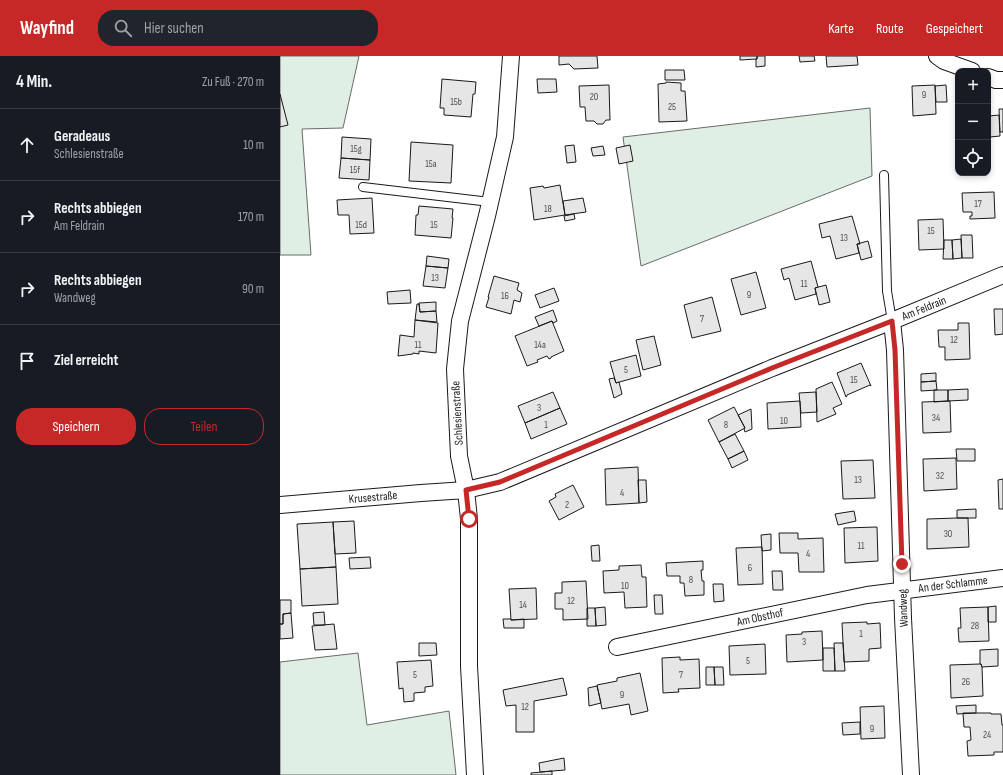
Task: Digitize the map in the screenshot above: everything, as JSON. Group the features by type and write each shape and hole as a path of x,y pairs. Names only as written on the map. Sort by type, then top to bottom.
{"street":[{"name":"Schlesienstraße","path":"475,775 469,666 469,519 460,456 455,369 460,321 505,137 511,56"},
{"path":"937,56 944,61 964,68"},
{"path":"991,78 1003,80"},
{"name":"Am Feldrain","path":"466,490 500,482 772,368 892,321 1003,275"},
{"name":"Wandweg","path":"892,321 895,350 902,590 912,775"},
{"name":"Krusestraße","path":"280,506 466,490"},
{"name":"An der Schlamme","path":"902,590 1003,578"},
{"name":"Am Obsthof","path":"617,647 867,595 902,590"}],"lane":[{"path":"884,175 887,291 892,321"},
{"path":"363,187 490,202"}],"green space":[{"path":"280,56 359,56 343,128 302,129 311,255 280,255"},
{"path":"870,108 872,176 641,266 623,137"},
{"path":"358,653 367,725 449,711 456,775 280,775 280,662"}],"building":[{"path":"559,56 597,56 598,68 574,69 569,64 559,65"},
{"path":"740,56 757,56 757,59 740,60"},
{"path":"757,56 765,56 765,66 756,67"},
{"path":"799,56 814,56 815,61 800,62"},
{"path":"826,56 857,56 858,65 827,67"},
{"path":"665,70 684,70 685,80 665,80"},
{"path":"442,79 476,82 475,94 473,94 471,117 444,115 444,108 440,108"},
{"path":"537,79 556,79 557,92 538,93"},
{"path":"666,82 681,83 681,91 685,91 687,121 659,122 658,84"},
{"path":"609,85 610,120 606,120 603,124 597,124 594,121 586,121 585,107 580,107 579,86"},
{"path":"935,85 936,114 913,116 912,86"},
{"path":"946,85 947,102 936,102 935,86"},
{"path":"280,94 288,125 280,127"},
{"path":"999,109 1003,109 1003,132 1000,132"},
{"path":"999,115 1000,136 991,137 991,116"},
{"path":"342,137 371,139 370,160 341,158"},
{"path":"411,142 453,145 451,183 409,181"},
{"path":"574,145 576,162 567,163 565,146"},
{"path":"630,145 633,161 619,164 616,148"},
{"path":"603,146 605,155 593,156 591,148"},
{"path":"341,158 370,160 369,180 339,178"},
{"path":"560,185 565,215 534,220 530,188 543,186 544,188"},
{"path":"994,192 995,218 970,219 972,212 963,212 962,193"},
{"path":"372,198 374,233 350,234 349,215 338,215 337,200"},
{"path":"583,198 586,212 565,215 563,201"},
{"path":"419,206 453,209 451,238 415,235 416,215 418,215"},
{"path":"574,214 575,219 565,221 564,216"},
{"path":"852,216 860,244 857,244 859,253 836,259 830,236 822,238 819,224"},
{"path":"943,219 944,249 919,250 918,220"},
{"path":"961,235 972,235 973,258 962,258"},
{"path":"961,239 962,258 953,259 952,240"},
{"path":"944,240 952,240 953,259 943,259"},
{"path":"868,241 872,257 861,260 857,244"},
{"path":"427,256 449,259 448,268 426,266"},
{"path":"811,261 818,287 815,288 816,294 795,300 789,278 784,280 781,269"},
{"path":"426,266 448,268 445,288 423,286"},
{"path":"756,272 766,308 741,315 731,279"},
{"path":"494,276 519,283 517,290 522,293 520,302 514,300 511,314 486,307"},
{"path":"826,285 830,302 819,305 815,288"},
{"path":"554,288 559,301 540,308 535,295"},
{"path":"410,290 411,303 388,304 387,292"},
{"path":"712,297 721,331 692,338 684,305"},
{"path":"436,302 436,311 420,312 419,303"},
{"path":"417,304 419,304 420,312 436,311 437,322 415,320"},
{"path":"994,309 1003,309 1003,334 995,335"},
{"path":"553,310 557,321 553,323 552,321 539,326 535,317"},
{"path":"415,320 438,323 436,353 419,351 419,354 413,353 398,356 400,335 414,337"},
{"path":"552,321 564,351 549,359 547,356 537,360 538,362 527,366 515,336"},
{"path":"958,323 969,323 970,359 945,360 945,347 939,347 938,330 958,330"},
{"path":"654,336 661,365 643,370 636,340"},
{"path":"636,355 641,376 616,383 610,362"},
{"path":"861,363 871,386 870,385 847,395 846,397 837,373"},
{"path":"936,373 936,381 921,382 921,374"},
{"path":"614,378 616,383 619,382 622,394 614,398 609,379"},
{"path":"936,381 937,390 921,391 921,382"},
{"path":"832,382 842,404 833,408 836,414 817,422 816,389"},
{"path":"968,389 968,400 948,401 948,390"},
{"path":"934,390 948,390 948,401 934,402"},
{"path":"553,392 560,408 525,423 518,406"},
{"path":"816,392 817,412 801,413 799,393"},
{"path":"800,401 801,427 768,429 767,403"},
{"path":"950,401 951,432 923,433 922,402"},
{"path":"734,407 745,428 719,442 708,420"},
{"path":"560,408 567,424 531,439 525,423"},
{"path":"751,409 752,429 745,432 745,428 738,415"},
{"path":"735,434 744,451 728,459 719,442"},
{"path":"956,449 975,449 975,461 957,461"},
{"path":"744,451 748,460 732,468 728,459"},
{"path":"956,458 957,489 924,491 923,459"},
{"path":"873,460 875,498 843,499 841,461"},
{"path":"638,467 639,503 606,505 605,469"},
{"path":"1003,479 1003,509 999,509 998,480"},
{"path":"638,480 646,480 647,502 639,503"},
{"path":"573,485 584,507 559,520 549,501 556,497 555,494"},
{"path":"976,509 976,518 957,518 957,510"},
{"path":"854,511 856,521 838,525 835,514"},
{"path":"968,518 969,547 927,549 927,519"},
{"path":"354,521 356,553 335,554 333,522"},
{"path":"333,522 336,567 300,569 297,524"},
{"path":"877,527 878,561 845,563 844,528"},
{"path":"779,533 798,533 798,539 823,538 824,572 799,572 798,553 780,553"},
{"path":"771,534 771,550 762,551 761,535"},
{"path":"599,545 600,561 592,561 591,546"},
{"path":"762,547 763,584 738,585 736,548"},
{"path":"370,557 371,568 350,569 349,558"},
{"path":"703,561 703,570 701,570 702,581 704,581 704,595 685,596 684,583 680,583 680,576 667,576 666,563"},
{"path":"641,565 642,577 646,577 647,607 625,608 624,592 604,593 603,571 619,570 619,566"},
{"path":"336,567 338,604 302,606 300,569"},
{"path":"772,571 782,571 783,590 773,590"},
{"path":"586,581 588,619 563,620 563,609 555,609 555,593 562,593 562,582"},
{"path":"713,584 723,584 724,601 714,602"},
{"path":"536,588 537,619 511,620 509,589"},
{"path":"654,595 662,595 663,614 655,614"},
{"path":"280,600 291,600 291,613 283,614 283,624 280,624"},
{"path":"996,606 996,622 988,622 988,607"},
{"path":"605,607 606,625 596,626 595,608"},
{"path":"988,607 989,641 959,642 958,628 961,628 960,608"},
{"path":"587,608 595,608 596,626 587,626"},
{"path":"324,612 325,625 314,625 313,613"},
{"path":"291,613 293,638 280,639 280,624 283,624 283,614"},
{"path":"503,619 524,619 524,628 504,628"},
{"path":"867,622 867,624 880,623 881,648 869,649 869,661 844,662 842,623"},
{"path":"334,624 337,649 315,650 312,626"},
{"path":"822,631 823,660 787,662 786,635 802,634 802,632"},
{"path":"419,643 436,643 437,655 419,656"},
{"path":"834,643 843,643 845,671 835,671"},
{"path":"765,644 766,674 730,675 729,646"},
{"path":"823,648 834,648 835,671 823,671"},
{"path":"998,649 998,666 982,667 980,664 980,650"},
{"path":"680,657 680,660 699,659 700,688 678,689 679,692 663,693 662,658"},
{"path":"431,660 433,686 425,687 425,692 414,693 414,701 404,702 403,688 399,689 397,662"},
{"path":"981,664 983,696 951,698 950,665"},
{"path":"706,667 714,667 715,685 706,685"},
{"path":"714,667 723,667 724,685 715,685"},
{"path":"640,673 648,711 631,715 629,704 602,709 597,685 617,681 617,678"},
{"path":"563,678 567,695 534,701 534,732 516,732 516,705 506,706 503,690"},
{"path":"597,686 601,703 589,706 588,688"},
{"path":"976,705 976,713 957,714 956,706"},
{"path":"884,706 885,738 861,739 860,707"},
{"path":"963,713 1001,714 1003,725 1003,752 994,752 994,755 968,756 967,741 971,740 970,727 964,727"},
{"path":"860,722 860,734 843,735 842,723"},
{"path":"564,758 565,770 540,772 539,763"},
{"path":"552,771 552,775 531,775 531,773"}],"route":[{"path":"469,519 466,490 500,482 772,368 892,321 895,350 902,564"}]}
